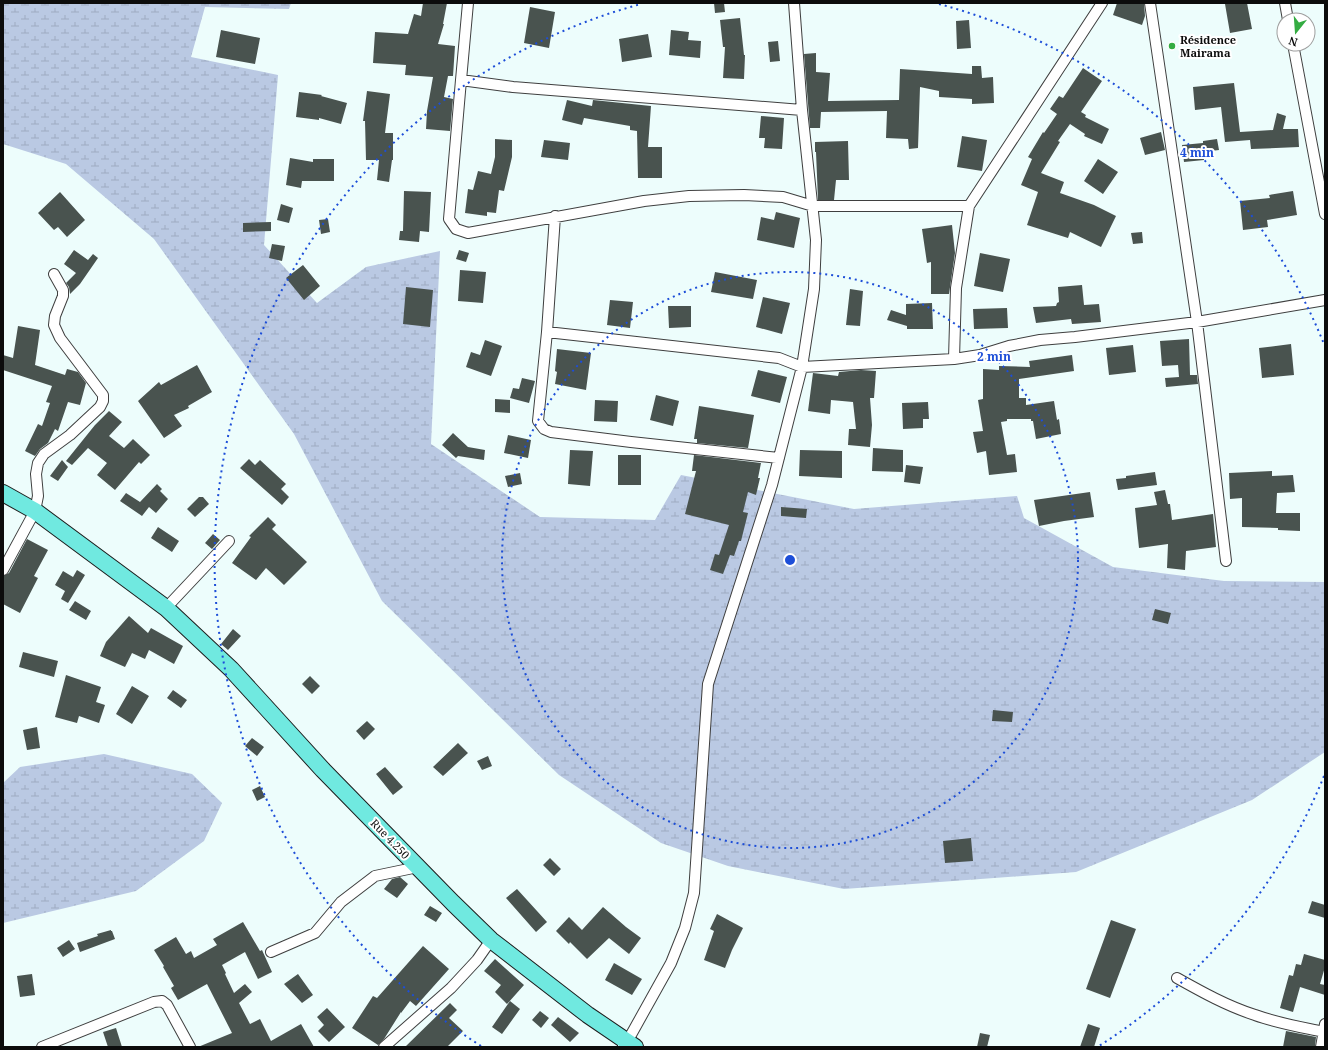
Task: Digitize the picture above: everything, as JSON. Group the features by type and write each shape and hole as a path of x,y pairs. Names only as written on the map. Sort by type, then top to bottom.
{"main road":[{"name":"Rue 4.250","path":"3,493 34,511 166,608 231,669 323,770 491,940 628,1045"}],"street":[{"path":"468,3 449,219 456,229 468,233 644,200 689,196 744,195 783,197 813,206 969,206"},
{"path":"628,1045 671,963 685,928 694,893 708,684 772,485 802,367 814,289 816,240 802,110 794,3"},
{"path":"954,359 956,288 969,206 1102,3"},
{"path":"1150,3 1197,322 1226,561"},
{"path":"1295,52 1325,214"},
{"path":"461,80 513,87 802,110"},
{"path":"555,216 547,332 538,421 544,429 551,432 631,442 779,458"},
{"path":"3,570 34,511 38,496 36,474 38,463 44,454 70,435 100,408 103,401 103,395 60,338 54,326 55,316 63,296 63,290 54,274"},
{"path":"547,332 779,358 802,367 954,359 980,355 1009,346 1040,340 1197,322 1325,300"},
{"path":"166,608 229,541"},
{"path":"271,952 315,933 341,902 375,876 418,867"},
{"path":"384,1047 451,988 477,960 491,940"},
{"path":"1177,978 1222,1002 1254,1015 1324,1028 1321,1047"},
{"path":"42,1047 154,1002 162,1001 167,1005 190,1047"}],"green space":[{"path":"3,3 291,3 289,9 205,7 191,57 278,75 264,245 317,303 366,267 440,251 431,444 540,517 655,520 681,475 854,509 1017,496 1024,518 1113,567 1224,581 1325,582 1325,752 1252,800 1076,872 844,889 728,866 661,843 559,775 382,601 294,434 154,239 66,164 3,144"},
{"path":"104,754 192,774 222,803 204,841 136,891 3,923 3,783 20,767"}],"building":[{"path":"423,3 447,3 444,24 438,44 455,46 453,76 448,76 444,97 453,99 450,131 426,129 427,111 433,77 405,75 406,65 373,63 375,32 408,34 414,14 421,16"},
{"path":"714,3 724,3 725,12 715,13"},
{"path":"1117,3 1144,3 1145,16 1142,25 1113,15"},
{"path":"1247,3 1252,29 1230,33 1225,4"},
{"path":"530,7 555,12 549,48 524,43"},
{"path":"740,18 745,55 744,79 723,78 725,47 723,47 720,20"},
{"path":"969,20 971,48 957,49 956,21"},
{"path":"221,30 260,38 255,64 216,57"},
{"path":"671,30 689,32 688,40 701,41 700,58 669,55"},
{"path":"648,34 652,57 622,62 619,39"},
{"path":"778,41 780,61 770,62 768,42"},
{"path":"816,53 816,72 830,73 828,101 899,100 900,69 972,74 972,66 981,66 982,78 993,77 994,103 972,104 972,99 939,97 939,91 920,87 918,148 909,149 908,139 886,138 887,111 821,112 820,128 810,128 804,54"},
{"path":"1083,68 1102,81 1081,112 1086,115 1085,117 1109,129 1102,144 1084,136 1085,134 1070,124 1058,141 1060,142 1041,173 1064,182 1060,193 1094,205 1116,216 1101,247 1070,232 1068,238 1027,225 1038,192 1021,185 1032,159 1028,157 1043,132 1044,133 1057,114 1050,109 1059,96 1063,98"},
{"path":"1234,83 1240,132 1273,130 1277,113 1286,116 1283,129 1298,129 1299,147 1251,149 1250,140 1225,142 1221,107 1195,110 1193,87"},
{"path":"367,91 390,94 385,133 393,133 393,160 389,182 377,180 379,160 366,160 365,121 363,121"},
{"path":"299,92 322,95 321,96 347,103 341,124 319,118 319,120 296,117"},
{"path":"567,100 592,106 593,100 651,106 648,147 662,147 662,178 638,178 637,131 630,130 630,126 584,118 582,125 562,120"},
{"path":"761,116 784,118 782,149 764,148 765,138 759,138"},
{"path":"1161,132 1165,150 1145,155 1140,138"},
{"path":"962,136 987,140 982,171 957,167"},
{"path":"495,139 512,140 512,157 504,191 499,190 496,213 487,212 487,216 465,213 468,189 473,190 478,171 491,174 495,157"},
{"path":"1217,139 1219,150 1203,152 1204,160 1184,162 1182,145 1203,143 1203,141"},
{"path":"544,140 570,143 568,160 541,157"},
{"path":"848,141 849,180 836,180 834,200 818,200 815,142"},
{"path":"290,158 313,162 313,159 334,159 334,181 302,181 301,188 286,185"},
{"path":"1098,159 1118,172 1103,194 1084,181"},
{"path":"404,191 431,192 429,232 420,231 419,242 399,240 400,231 403,231"},
{"path":"1293,191 1297,215 1267,220 1268,227 1243,230 1240,201 1270,198 1269,195"},
{"path":"60,192 85,220 67,237 58,227 54,230 38,213"},
{"path":"281,204 293,208 289,223 277,220"},
{"path":"776,212 800,218 794,248 757,240 761,217 774,220"},
{"path":"328,219 330,232 321,234 319,220"},
{"path":"271,222 271,231 243,232 243,223"},
{"path":"952,225 955,253 949,294 931,294 931,262 927,263 922,229"},
{"path":"1142,232 1143,243 1133,244 1131,233"},
{"path":"272,244 285,246 282,261 269,258"},
{"path":"74,250 88,260 93,254 98,258 80,284 70,294 69,287 66,283 76,273 64,264"},
{"path":"459,250 469,253 466,262 456,259"},
{"path":"980,253 1010,259 1003,292 974,286"},
{"path":"303,265 320,286 304,300 286,278"},
{"path":"460,270 486,272 483,303 458,301"},
{"path":"715,272 757,280 753,299 711,292"},
{"path":"1082,285 1084,305 1099,304 1101,322 1072,324 1071,319 1036,323 1033,307 1056,306 1059,302 1058,287"},
{"path":"406,287 433,290 430,327 403,324"},
{"path":"850,289 863,291 860,326 846,325"},
{"path":"763,297 790,303 782,334 756,327"},
{"path":"610,300 633,302 630,328 607,325"},
{"path":"932,303 933,329 907,329 907,326 887,320 891,310 906,315 906,304"},
{"path":"668,306 691,306 691,327 669,328"},
{"path":"1007,308 1008,328 974,329 973,309"},
{"path":"18,326 40,330 35,365 65,375 67,369 78,372 86,383 80,405 68,402 58,431 55,429 48,443 40,449 35,456 25,451 38,424 42,426 50,403 46,402 52,386 3,370 3,355 13,358"},
{"path":"1189,339 1190,375 1197,375 1198,384 1166,387 1165,378 1179,377 1178,365 1162,366 1160,341"},
{"path":"485,340 502,346 491,376 466,367 471,352 480,355"},
{"path":"1291,344 1294,375 1262,378 1259,348"},
{"path":"1133,345 1136,372 1109,375 1106,348"},
{"path":"557,349 591,353 586,390 555,384 557,372 555,371"},
{"path":"1072,355 1074,371 1019,379 1019,398 1026,398 1026,405 1054,401 1061,434 1036,439 1033,421 1031,421 1031,419 1007,419 1007,421 1001,422 1007,455 1015,454 1017,472 989,475 986,451 977,453 973,432 983,431 978,400 983,399 983,369 999,370 999,366 1030,367 1029,361"},
{"path":"197,365 212,392 188,406 189,408 174,415 182,426 164,438 138,401 159,382 161,385"},
{"path":"758,370 787,377 780,403 751,396"},
{"path":"861,370 876,371 874,398 870,398 872,425 870,447 848,445 849,429 856,429 853,402 831,400 830,414 808,411 813,373 838,376 839,372"},
{"path":"522,378 535,381 529,403 510,398 513,388 519,389"},
{"path":"656,395 679,401 673,426 650,420"},
{"path":"495,399 510,400 510,413 495,412"},
{"path":"595,400 618,401 617,422 594,421"},
{"path":"928,402 929,419 923,419 923,428 903,429 902,403"},
{"path":"699,406 754,415 748,448 697,443 697,439 694,439"},
{"path":"109,411 122,422 109,436 124,448 133,439 150,455 141,464 139,462 115,490 97,475 107,463 88,448 72,465 66,461 95,425"},
{"path":"453,433 468,447 485,450 484,460 458,456 456,458 442,445"},
{"path":"508,435 531,440 528,458 504,453"},
{"path":"873,448 903,450 903,472 872,471"},
{"path":"570,450 593,451 590,486 568,484"},
{"path":"800,450 842,451 842,478 799,476"},
{"path":"618,455 641,455 641,485 618,485"},
{"path":"694,455 761,463 758,478 760,478 756,495 748,492 743,512 748,513 741,541 739,541 734,556 730,555 723,574 710,570 715,554 719,555 729,525 685,514 696,471 692,471"},
{"path":"249,459 255,465 260,460 286,484 281,489 289,497 282,505 240,468"},
{"path":"62,460 68,467 58,481 50,476"},
{"path":"906,465 923,467 920,484 904,482"},
{"path":"1272,471 1272,476 1293,475 1295,492 1277,493 1276,513 1300,513 1300,531 1278,530 1278,528 1242,527 1242,498 1230,499 1229,473"},
{"path":"1155,472 1157,485 1118,490 1116,479"},
{"path":"520,473 522,484 508,487 505,476"},
{"path":"157,484 162,489 160,491 168,499 156,513 149,507 142,516 120,501 126,493 140,502"},
{"path":"1165,490 1168,504 1170,504 1172,520 1213,514 1216,547 1186,551 1185,570 1167,568 1168,544 1139,548 1135,508 1157,505 1154,492"},
{"path":"1090,492 1094,517 1039,526 1034,500"},
{"path":"199,497 203,497 209,504 195,517 187,509"},
{"path":"781,507 807,509 806,518 781,516"},
{"path":"268,517 276,525 272,529 307,562 284,585 266,568 256,580 232,563 251,537 249,536"},
{"path":"158,527 179,541 172,552 151,538"},
{"path":"213,534 220,540 212,549 205,543"},
{"path":"27,539 48,550 34,576 38,578 20,613 3,604 3,576 9,573"},
{"path":"77,570 85,575 68,603 61,599 65,591 55,585 63,571 73,577"},
{"path":"75,601 91,611 86,620 69,610"},
{"path":"1155,609 1171,613 1168,624 1152,620"},
{"path":"129,616 148,633 151,628 183,646 174,664 149,650 145,659 132,653 125,667 100,656 106,642"},
{"path":"233,629 241,636 228,650 221,644"},
{"path":"23,652 58,661 54,677 19,667"},
{"path":"66,675 101,687 96,702 105,705 99,723 79,716 77,723 55,717"},
{"path":"310,676 320,686 312,694 302,684"},
{"path":"132,686 149,696 132,724 116,714"},
{"path":"173,690 187,700 181,708 167,698"},
{"path":"993,710 1013,712 1012,722 992,721"},
{"path":"367,721 375,729 364,740 356,731"},
{"path":"37,727 40,748 27,750 23,730"},
{"path":"252,738 264,747 257,756 245,746"},
{"path":"458,743 468,753 443,776 433,767"},
{"path":"488,756 492,766 482,770 477,761"},
{"path":"385,767 403,787 393,795 376,774"},
{"path":"260,786 265,797 257,801 252,790"},
{"path":"971,838 973,861 945,863 943,841"},
{"path":"550,858 561,869 554,876 543,865"},
{"path":"400,877 408,884 397,898 384,889 392,879"},
{"path":"517,889 547,922 536,932 506,898"},
{"path":"1312,901 1325,905 1325,918 1308,913"},
{"path":"430,906 442,913 436,922 424,915"},
{"path":"603,907 641,938 629,954 609,938 587,959 570,942 569,944 556,931 569,917 582,930"},
{"path":"717,914 743,928 725,968 704,960 714,931 710,929"},
{"path":"1111,920 1136,929 1110,998 1086,989"},
{"path":"243,922 260,951 262,950 272,972 258,979 245,952 222,965 234,993 245,984 252,992 239,1003 250,1024 260,1019 271,1041 301,1024 314,1047 198,1047 232,1033 207,984 178,1000 171,988 174,986 154,950 176,937 186,954 191,951 194,958 217,945 213,939"},
{"path":"111,930 115,939 80,952 77,943 98,936 97,934"},
{"path":"69,940 75,949 63,957 57,948"},
{"path":"423,946 449,969 416,1006 410,1001 401,1012 384,1039 378,1045 352,1028 373,996 377,998"},
{"path":"1304,954 1325,960 1325,967 1320,984 1325,985 1325,995 1300,987 1293,1012 1280,1008 1289,975 1293,976 1296,964 1301,965"},
{"path":"495,959 524,985 507,1004 495,992 501,985 484,971"},
{"path":"614,963 642,979 632,995 605,980"},
{"path":"32,974 35,995 20,997 17,976"},
{"path":"298,974 313,995 302,1003 284,984"},
{"path":"510,1001 520,1009 502,1034 492,1027"},
{"path":"450,1003 457,1010 449,1018 463,1031 447,1047 405,1047"},
{"path":"327,1008 345,1027 329,1042 318,1031 324,1025 317,1017"},
{"path":"540,1011 549,1018 541,1028 532,1020"},
{"path":"558,1017 579,1033 570,1042 551,1025"},
{"path":"1088,1024 1100,1028 1094,1047 1080,1047"},
{"path":"116,1028 122,1047 108,1047 103,1032"},
{"path":"1286,1031 1316,1037 1315,1047 1283,1047"},
{"path":"980,1033 990,1035 987,1047 977,1047"}],"place":[{"name":"Résidence Mairama","path":"1172,46"}]}
